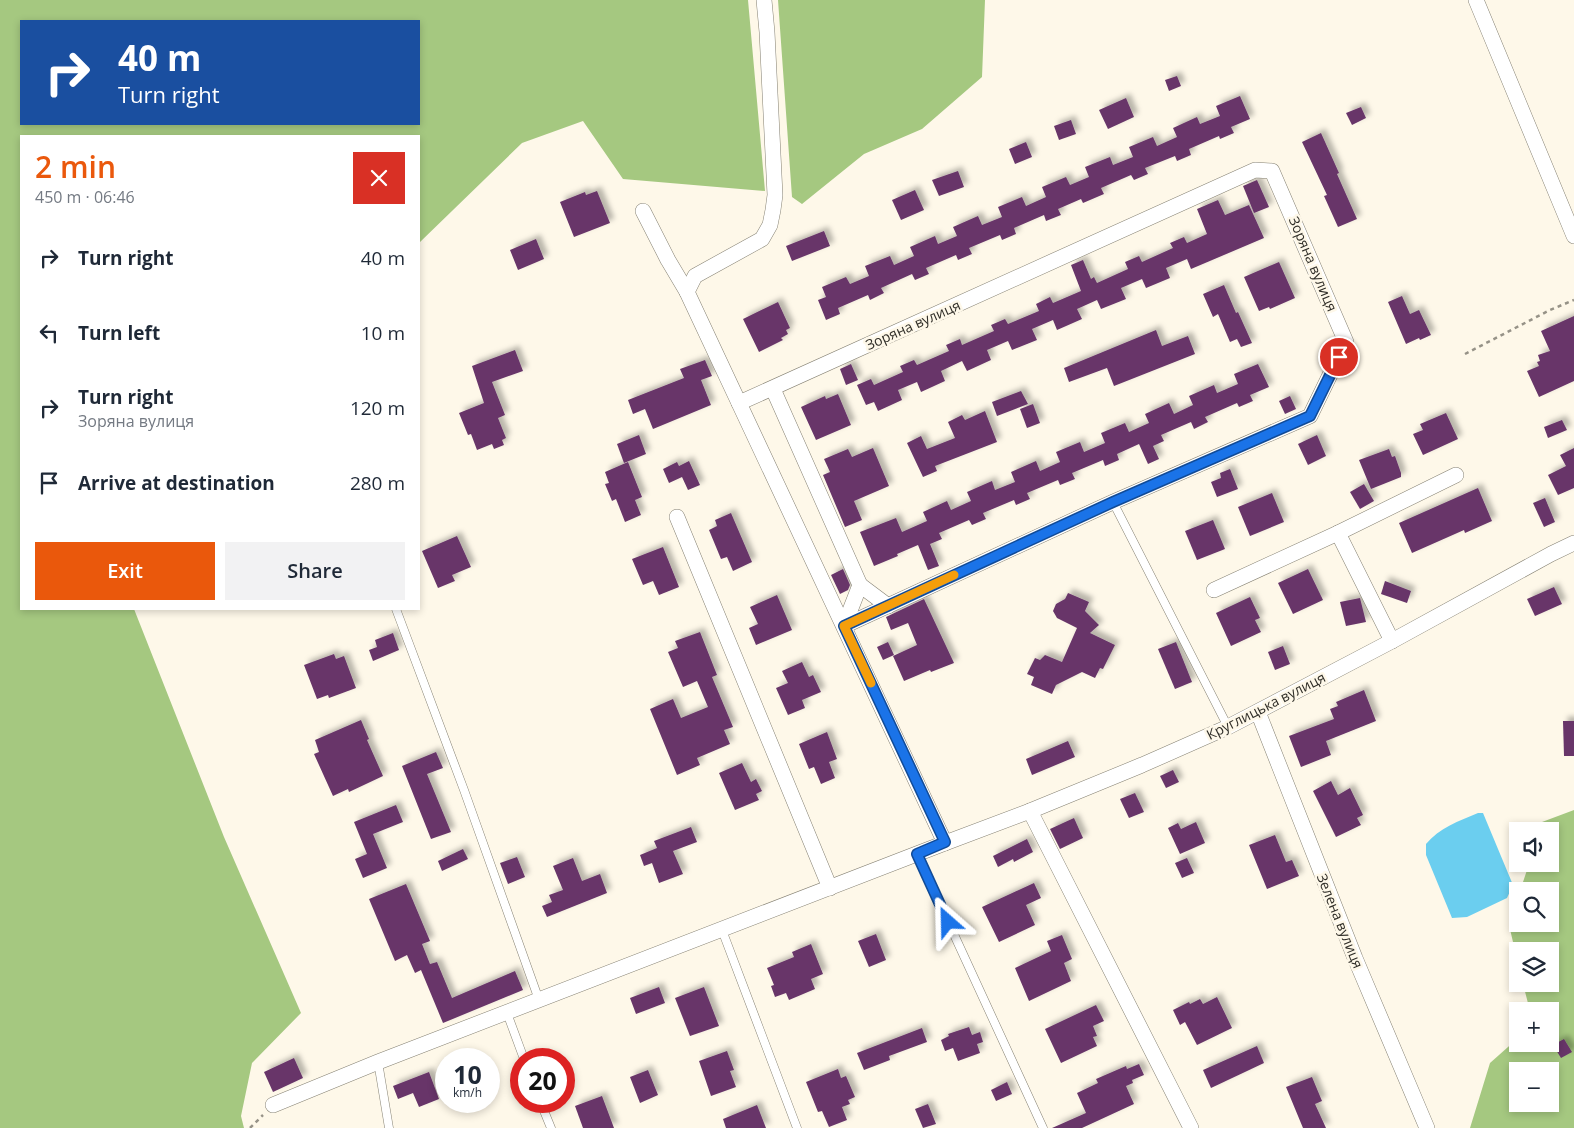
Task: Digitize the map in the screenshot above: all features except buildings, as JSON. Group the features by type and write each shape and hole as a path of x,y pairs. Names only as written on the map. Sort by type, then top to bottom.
{"street":[{"path":"688,292 696,276 762,240 770,225 774,195 764,0"},
{"path":"1476,0 1574,236"},
{"name":"Зоряна вулиця","path":"739,403 1255,170 1272,171 1346,342 1310,416 1113,502 844,626"},
{"path":"643,211 668,260 688,292 945,842"},
{"path":"773,389 860,585 888,606"},
{"path":"1214,590 1338,533 1456,475"},
{"path":"677,516 830,888"},
{"path":"1338,533 1392,641"},
{"name":"Круглицька вулиця","path":"273,1105 378,1062 507,1014 945,842 1030,811 1142,765 1258,712 1574,543"},
{"path":"844,626 860,585"},
{"name":"Зелена вулиця","path":"1258,712 1355,958 1427,1128"},
{"path":"1030,811 1191,1128"}],"lane":[{"path":"1113,502 1228,726"},
{"path":"396,610 464,790 539,1000"},
{"path":"917,854 1043,1128"},
{"path":"722,930 797,1128"},
{"path":"507,1014 520,1048"},
{"path":"378,1062 389,1128"},
{"path":"545,1113 551,1128"}],"path":[{"path":"1465,354 1550,310 1574,300"},
{"path":"250,1128 273,1105"}],"green space":[{"path":"0,0 748,0 765,191 623,179 583,121 522,143 420,242 420,135 20,135 20,610 134,610 224,837 301,1013 252,1063 241,1116 244,1128 0,1128"},
{"path":"778,0 985,0 982,77 922,129 864,154 802,204 792,197"},
{"path":"1574,810 1574,1128 1470,1128 1490,1063 1509,1046 1509,1052 1559,1052 1559,1002 1528,1002 1525,992 1559,992 1559,942 1513,942 1511,932 1559,932 1559,882 1523,882 1526,872 1559,872 1559,822 1542,822"}],"water":[{"path":"1478,813 1483,813 1512,882 1509,882 1507,898 1467,917 1452,918 1426,855 1426,844 1443,829"}],"slow traffic":[{"path":"871,683 844,626 954,575"}],"route":[{"path":"948,922 917,854 945,842 844,626 1113,502 1310,416 1339,357"}]}
